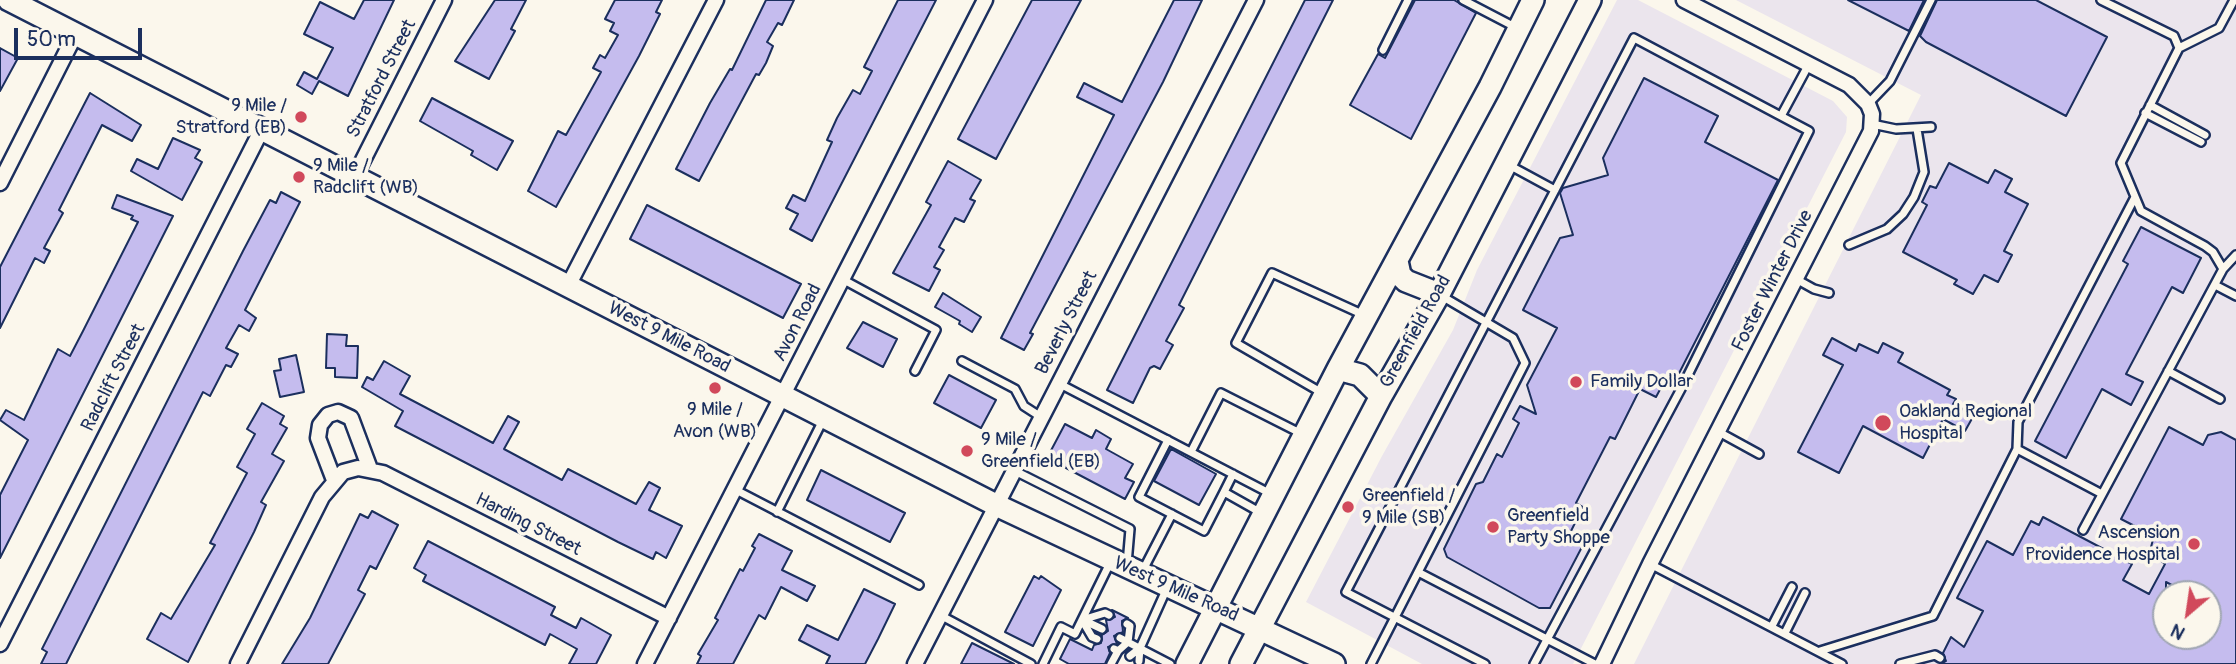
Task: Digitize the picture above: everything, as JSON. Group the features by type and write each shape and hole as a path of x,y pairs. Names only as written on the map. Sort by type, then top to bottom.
{"main road":[{"name":"West 9 Mile Road","path":"9,0 996,505 1167,588 1260,628 1334,664"},
{"path":"1187,664 1213,608 1533,0"},
{"name":"Greenfield Road","path":"1241,664 1381,396 1439,294 1590,0"},
{"path":"1397,261 1400,275 1406,281 1439,294"},
{"path":"1338,369 1360,375 1381,396"}],"street":[{"name":"Stratford Street","path":"355,176 444,0"},
{"path":"568,286 716,0"},
{"name":"Avon Road","path":"645,664 985,0"},
{"name":"Beverly Street","path":"915,664 1256,0"},
{"path":"1684,0 1849,85 1868,104"},
{"path":"0,183 76,33"},
{"name":"Foster Winter Drive","path":"1602,664 1650,564 1864,147 1871,124 1868,104"},
{"name":"Radclift Street","path":"0,644 262,129"},
{"path":"239,664 322,497 334,480 350,470 370,469 351,418 338,412 328,415 320,425 318,438 334,480"},
{"name":"Harding Street","path":"370,469 668,618"}],"lane":[{"path":"1383,50 1408,0"},
{"path":"1463,0 1518,29"},
{"path":"1868,104 1890,81 1931,0"},
{"path":"2101,0 2174,36 2179,48"},
{"path":"2223,269 2213,252 2205,246 2141,211 2121,163 2179,48 2219,28 2234,0"},
{"path":"1485,664 1346,592 1634,38 1809,131 1682,387 1534,664"},
{"path":"1781,117 1809,64"},
{"path":"2145,113 2203,138 2150,104"},
{"path":"1871,124 1917,129 1931,127"},
{"path":"1849,245 1887,229 1903,214 1914,197 1924,172 1917,129"},
{"path":"1506,163 1555,190"},
{"path":"1820,651 1933,616 2017,449 2018,422 2134,197"},
{"path":"2083,530 2223,269 2236,255"},
{"path":"1325,394 1236,343 1272,273 1368,317"},
{"path":"842,279 936,330 915,371"},
{"path":"1796,279 1814,289 1829,293"},
{"path":"2215,285 2236,296"},
{"path":"1371,664 1525,363 1513,338 1439,294"},
{"path":"962,361 1015,389 1024,406 1041,417"},
{"path":"2168,371 2220,399"},
{"path":"1058,383 1233,474 1269,505"},
{"path":"1191,452 1222,393 1306,435"},
{"path":"777,512 824,418"},
{"path":"1717,432 1759,454"},
{"path":"1168,440 1139,497 1204,530 1233,474"},
{"path":"2017,449 2102,494"},
{"path":"1013,470 1130,529 1126,568"},
{"path":"734,489 919,585"},
{"path":"1224,492 1269,505"},
{"path":"1043,664 1061,627 1074,634 1082,620 1172,514"},
{"path":"1650,564 1842,664"},
{"path":"1418,572 1595,664"},
{"path":"1772,626 1792,587"},
{"path":"1139,661 1140,648 1167,588"},
{"path":"1785,633 1805,593"},
{"path":"1082,620 1105,613 1109,615"},
{"path":"940,615 1031,664"},
{"path":"1082,620 1102,629"},
{"path":"1082,620 1092,637 1097,639"},
{"path":"1111,664 1130,626 1127,624"},
{"path":"1124,640 1170,664"},
{"path":"1130,656 1140,648"},
{"path":"1900,664 1935,655 1940,658"}],"shaded area":[{"path":"1617,0 1638,0 1833,101 1847,117 1846,132 1573,664 1422,664 1306,602 1382,456 1453,330 1477,270"},
{"path":"1736,0 2236,0 2236,664 1634,664 1921,95"}],"building":[{"path":"364,0 394,0 348,96 319,81 312,94 297,85 304,72 317,79 333,48 304,34 320,2 354,19"},
{"path":"495,0 526,0 511,29 515,31 489,79 455,61"},
{"path":"615,0 662,0 656,12 660,14 556,207 528,191 558,131 566,135 601,72 593,68 600,55 605,58 618,35 610,31 614,23 605,19"},
{"path":"766,0 794,0 782,25 778,23 767,42 773,46 766,63 759,75 756,74 699,181 676,169 710,103 730,69 732,70"},
{"path":"898,0 936,0 812,241 790,229 798,214 786,208 793,195 805,201 832,142 827,140 837,118 853,90 860,94 872,71 864,67"},
{"path":"1032,0 1081,0 996,159 958,139"},
{"path":"1174,0 1202,0 1163,82 1030,333 1033,334 1024,350 1001,338 1114,115 1077,97 1084,83 1122,102"},
{"path":"1305,0 1333,0 1179,305 1184,308 1166,341 1173,345 1160,369 1154,366 1150,368 1133,403 1107,390"},
{"path":"1415,0 1454,0 1476,13 1411,139 1350,105 1378,54 1385,58"},
{"path":"1848,0 1924,0 1909,31"},
{"path":"1937,0 2036,0 2107,37 2066,116 1926,42 1920,36"},
{"path":"0,48 18,58 0,91"},
{"path":"1644,78 1718,116 1705,142 1778,180 1672,387 1664,382 1656,397 1640,389 1615,439 1610,437 1576,503 1583,507 1568,537 1583,545 1550,608 1539,608 1447,557 1444,549 1476,484 1483,482 1497,454 1502,457 1519,423 1513,419 1520,406 1536,414 1527,385 1557,328 1523,310 1560,238 1573,235 1560,193 1563,188 1608,175 1603,158"},
{"path":"90,93 141,125 132,141 102,125 59,210 63,213 44,248 50,251 44,263 35,258 0,328 0,267"},
{"path":"432,98 513,141 497,170 471,155 473,151 420,121"},
{"path":"173,138 200,150 195,158 202,162 182,200 131,171 137,159 158,169"},
{"path":"948,161 981,180 970,199 975,201 964,222 955,218 939,247 944,250 934,267 940,270 929,291 893,273 931,205 926,202"},
{"path":"1949,163 1988,183 1995,170 2012,179 2005,192 2028,204 2004,251 2012,255 1998,282 1984,275 1973,294 1954,284 1957,280 1903,252 1927,205 1922,202 1930,186 1936,188"},
{"path":"281,192 300,202 245,310 256,318 249,331 239,325 226,348 238,354 231,367 226,365 210,396 203,392 66,664 41,664 47,652 42,649 243,251 270,200 276,203"},
{"path":"117,195 173,216 0,558 0,495 28,440 0,420 6,410 24,420 58,349 70,356 83,331 138,222 131,219 133,216 112,208"},
{"path":"647,205 801,284 783,318 630,239"},
{"path":"2141,227 2201,258 2183,293 2172,287 2126,374 2143,382 2131,405 2102,389 2066,458 2035,441 2128,264 2123,261"},
{"path":"943,293 981,317 972,332 959,324 960,321 935,307"},
{"path":"863,322 897,339 883,367 847,348"},
{"path":"327,334 347,335 346,346 358,346 357,378 335,377 335,368 326,368"},
{"path":"1832,338 1856,351 1859,344 1878,353 1883,343 1903,353 1898,362 1950,390 1947,395 1956,399 1953,404 1974,415 1965,431 1943,419 1923,458 1863,426 1839,473 1798,452 1843,365 1823,355"},
{"path":"296,355 304,392 280,397 274,371 281,370 279,359"},
{"path":"384,361 410,376 400,394 493,443 508,416 519,422 504,449 562,480 568,469 636,504 649,482 660,488 649,510 682,526 666,558 656,552 653,559 618,542 395,426 403,411 362,387 367,377 373,380"},
{"path":"949,375 996,400 981,428 934,403"},
{"path":"262,403 284,416 280,424 287,428 272,454 284,461 261,502 266,505 254,532 188,662 147,639 161,613 171,619 215,545 210,543 247,473 237,467 255,434 247,429"},
{"path":"1065,424 1092,438 1096,430 1111,439 1106,449 1133,464 1125,478 1134,482 1125,499 1047,458"},
{"name":"Ascension Providence Hospital","path":"2169,427 2203,445 2208,435 2221,432 2236,440 2236,664 1941,664 1946,661 1943,653 1951,637 1964,647 1983,611 1957,598 1987,541 2013,555 2031,521 2039,525 2043,517 2132,564 2123,580 2149,594 2152,588 2152,650 2222,650 2222,580 2156,580 2165,564 2154,555 2151,547 2154,536 2121,519"},
{"path":"1171,449 1216,474 1199,505 1154,481"},
{"path":"821,470 905,513 890,542 807,500"},
{"path":"372,511 398,525 376,569 370,566 358,590 365,594 328,664 282,664 310,618 360,514 368,518"},
{"path":"759,534 792,551 782,570 815,586 807,601 781,587 765,619 759,615 733,664 697,664 701,656 698,654 718,620 715,618 740,569 743,571"},
{"path":"428,541 555,607 551,615 576,628 581,618 611,635 596,664 569,664 577,649 550,634 545,645 423,581 426,575 414,568"},
{"path":"1034,576 1039,579 1041,576 1061,590 1033,646 1005,632"},
{"path":"864,589 895,604 878,639 865,664 826,664 830,656 799,640 807,625 838,640"},
{"path":"1112,610 1128,618 1122,621 1123,632 1114,636 1117,644 1108,647 1110,653 1105,664 1069,664 1060,659 1070,639 1092,650 1094,645 1101,643 1102,635 1108,631 1106,620 1115,617"},
{"path":"972,643 1014,664 961,664"}],"place":[{"name":"9 Mile / Stratford (EB)","path":"301,117"},
{"name":"9 Mile / Radclift (WB)","path":"299,177"},
{"name":"Family Dollar","path":"1576,382"},
{"name":"9 Mile / Avon (WB)","path":"715,388"},
{"name":"Oakland Regional Hospital","path":"1883,423"},
{"name":"9 Mile / Greenfield (EB)","path":"967,451"},
{"name":"Greenfield / 9 Mile (SB)","path":"1348,507"},
{"name":"Greenfield Party Shoppe","path":"1493,527"},
{"name":"Ascension Providence Hospital","path":"2194,544"}]}
